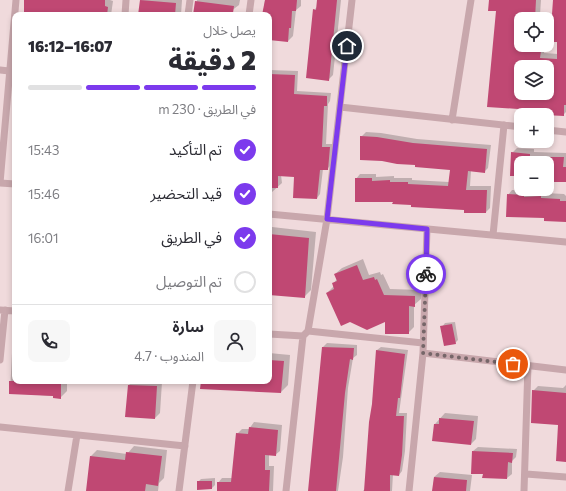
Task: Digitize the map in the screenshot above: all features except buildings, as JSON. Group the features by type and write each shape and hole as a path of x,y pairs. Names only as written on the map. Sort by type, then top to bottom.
{"street":[{"path":"15,12 16,0"},
{"path":"125,12 126,0"},
{"path":"188,12 190,0"},
{"path":"249,12 251,0"},
{"path":"286,491 306,334 327,219 352,0"},
{"path":"452,120 472,0"},
{"path":"12,41 0,183 12,184"},
{"path":"0,70 9,71"},
{"path":"340,107 514,126"},
{"path":"493,235 504,125"},
{"path":"554,131 566,132"},
{"path":"272,214 566,242"},
{"path":"409,491 423,353 427,229"},
{"path":"0,360 3,310"},
{"path":"272,334 306,334 423,343"},
{"path":"423,353 566,370"},
{"path":"524,491 526,474 525,425 528,365"},
{"path":"179,491 194,384"},
{"path":"0,427 185,446"},
{"path":"68,491 77,435"},
{"path":"526,474 566,477"}],"way so far":[{"path":"426,274 423,353 513,364"}],"route":[{"path":"347,46 327,219 427,229 426,274"}]}
